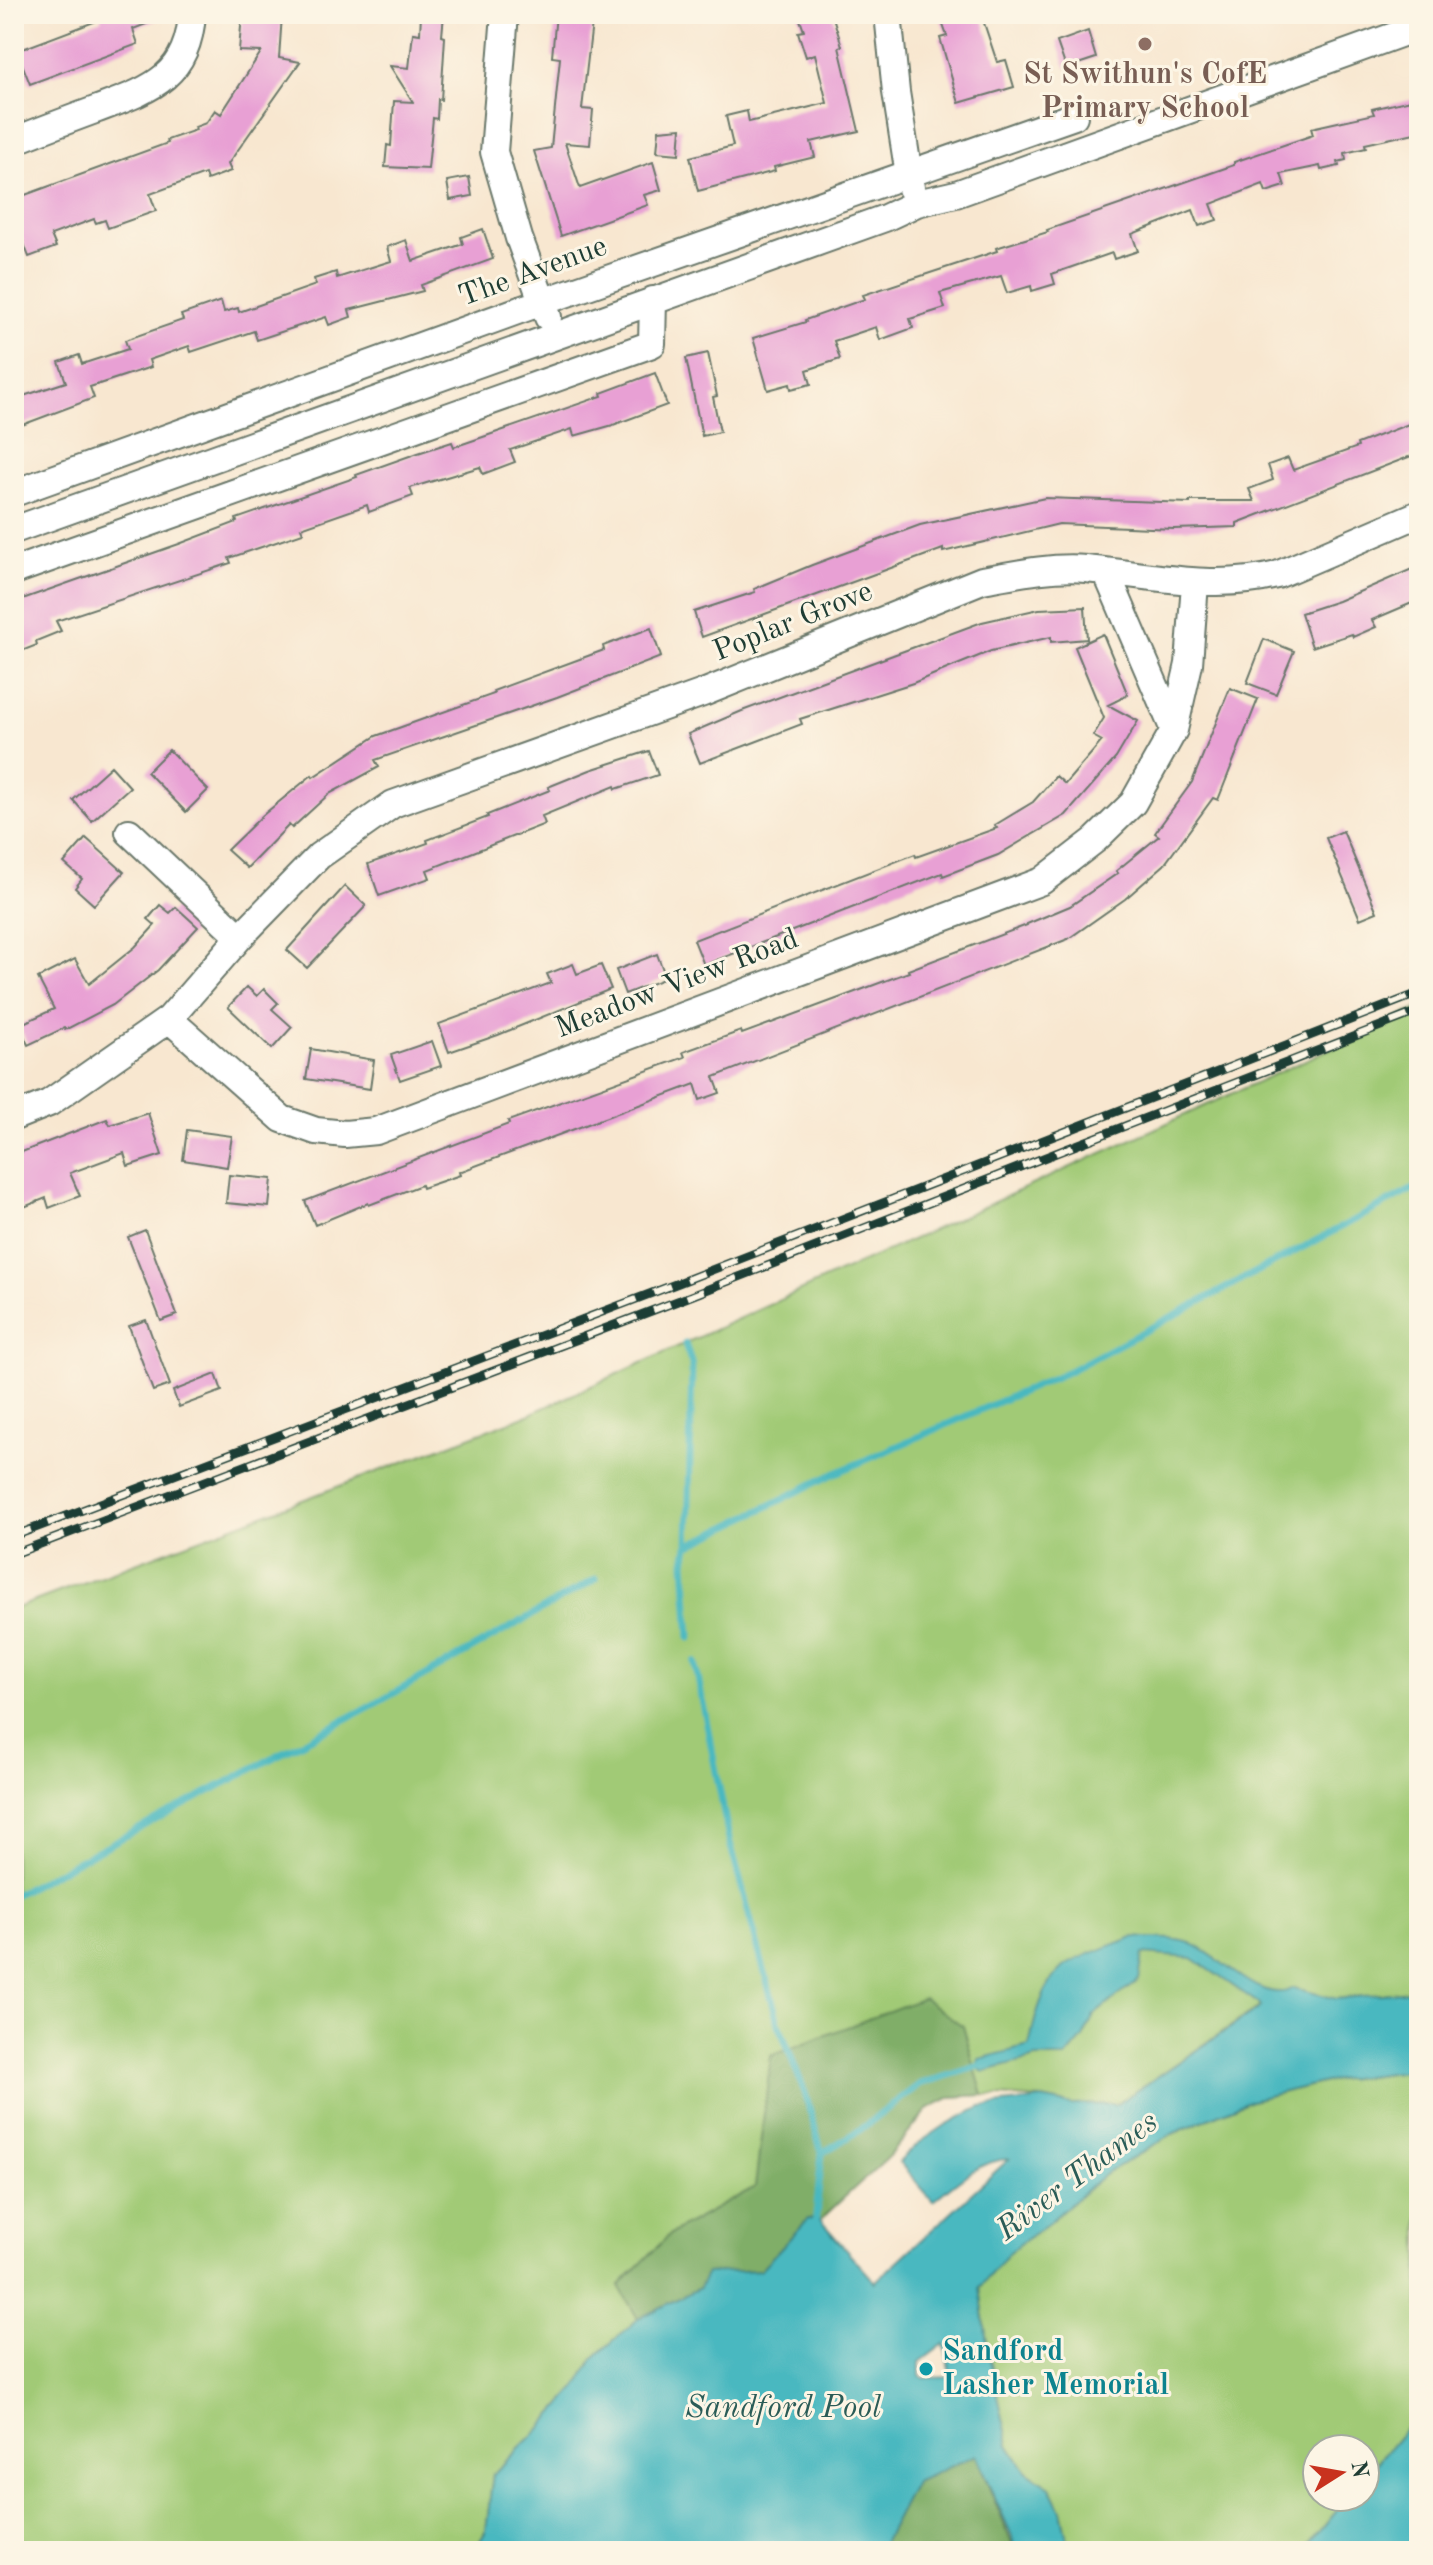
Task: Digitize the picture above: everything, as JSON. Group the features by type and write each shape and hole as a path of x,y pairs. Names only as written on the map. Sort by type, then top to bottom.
{"street":[{"path":"14,141 150,89 171,72 187,47 192,14"},
{"path":"505,14 494,152 519,238 554,335"},
{"path":"888,14 908,175 917,203"},
{"path":"14,530 885,218 917,203 956,194 1419,27"},
{"name":"The Avenue","path":"14,493 542,302 1074,116"},
{"path":"14,571 652,344 653,300"},
{"name":"Poplar Grove","path":"14,1117 49,1103 169,1019 240,937 319,856 393,804 703,693 982,580 1084,568 1195,583 1255,581 1277,575 1419,514"},
{"path":"1106,572 1174,730"},
{"name":"Meadow View Road","path":"169,1019 282,1119 331,1133 376,1131 1042,881 1095,840 1133,803 1174,730 1189,664 1195,583"},
{"path":"129,832 240,937"}],"green space":[{"path":"1419,1008 1419,1990 1336,1999 1294,1988 1253,2011 1117,2104 1072,2105 1042,2099 983,2095 951,2097 929,2108 893,2152 820,2220 808,2219 760,2270 699,2288 638,2319 593,2359 576,2389 493,2474 486,2531 474,2551 14,2551 14,1609 530,1414"},
{"path":"923,1998 963,2026 983,2095 951,2097 929,2108 893,2152 820,2220 808,2219 760,2270 708,2273 699,2288 638,2319 619,2286 670,2234 755,2187 771,2056"},
{"path":"1419,2069 1419,2412 1381,2458 1381,2433 1301,2433 1301,2513 1335,2513 1304,2551 1072,2551 1061,2510 1050,2487 1026,2471 1009,2445 988,2351 980,2287 1008,2252 1047,2224 1104,2175 1172,2134 1251,2100 1329,2081"},
{"path":"976,2455 1015,2551 879,2551 915,2482"}],"water":[{"path":"1133,1937 1190,1943 1268,1991 1281,1992 1294,1988 1337,1999 1419,1990 1419,2069 1329,2081 1251,2100 1172,2134 1104,2175 1009,2252 980,2287 988,2351 1009,2445 1026,2471 1050,2487 1061,2510 1072,2551 1015,2551 1012,2537 976,2455 915,2482 879,2551 474,2551 486,2531 493,2474 576,2389 593,2359 638,2319 699,2288 707,2273 760,2270 808,2219 820,2220 875,2282 1009,2159 978,2168 933,2201 899,2162 919,2143 981,2107 1042,2099 1072,2105 1117,2104 1261,2007 1192,1958 1143,1954 1139,1980 1094,2015 1083,2038 1066,2058 1036,2058 983,2072 977,2067 979,2059 1029,2046 1044,1993 1064,1967","holes":["944,2344 952,2377 924,2378 920,2375 920,2362"]},
{"path":"1419,2412 1419,2551 1304,2551 1335,2513 1381,2513 1381,2458"}],"building":[{"path":"100,14 167,16 133,29 138,44 30,84 17,51 102,19"},
{"path":"242,14 282,15 279,58 300,62 228,164 231,171 207,180 205,174 150,194 156,211 108,228 105,220 96,223 94,219 51,235 56,247 29,257 14,217 14,199 168,143 167,140 196,130 195,127 206,123 215,110 221,114 261,52 239,51"},
{"path":"421,14 444,14 441,100 438,99 437,119 433,118 428,169 385,167 387,145 391,146 394,101 413,102 390,66 409,68 413,33 420,34"},
{"path":"556,14 593,14 582,109 593,110 590,145 565,143 580,188 653,162 661,190 644,195 648,205 561,236 534,151 551,148 560,58 552,57"},
{"path":"798,14 832,14 842,46 839,47 859,131 811,142 815,157 698,191 690,157 733,146 726,116 747,111 749,122 827,103 815,54 806,57 798,32 804,31"},
{"path":"939,14 981,14 997,62 1006,60 1014,87 959,103 940,38 947,36"},
{"path":"1088,31 1096,58 1066,68 1057,42"},
{"path":"1415,99 1419,132 1365,144 1366,148 1345,153 1346,160 1338,162 1339,166 1321,170 1320,166 1281,174 1285,186 1266,192 1263,184 1211,204 1217,220 1199,226 1193,210 1132,234 1138,251 1114,259 1112,253 1052,274 1055,284 1032,291 1031,286 1007,293 1001,276 940,293 945,308 910,319 913,328 880,340 876,327 834,341 840,359 807,370 811,384 791,389 790,384 768,390 753,338 865,299 863,295 997,251 996,248 1234,165 1234,162 1313,135 1311,128 1374,114 1372,109"},
{"path":"681,128 679,154 657,152 659,130"},
{"path":"469,177 472,196 450,200 447,181"},
{"path":"483,229 493,259 421,285 423,291 349,310 351,317 329,325 326,317 257,340 254,331 191,352 189,346 149,360 151,367 90,387 94,398 14,428 14,399 66,382 59,362 79,355 82,364 128,349 125,340 183,320 181,315 221,301 224,312 238,308 239,312 316,285 314,279 336,272 337,278 391,261 387,247 406,240 413,261 463,244 461,237"},
{"path":"708,353 717,396 713,397 720,432 702,436 686,358"},
{"path":"655,373 667,405 613,425 574,436 572,429 510,450 515,462 483,474 480,467 410,488 413,496 369,512 367,505 301,528 303,533 229,558 231,563 56,621 61,631 14,654 14,602 179,544 237,522 236,519 356,475 452,442 454,447 602,396 601,393"},
{"path":"1419,420 1419,453 1237,523 1237,527 1174,529 1059,524 943,552 943,549 702,637 694,612 755,592 754,589 812,565 920,525 1045,498 1190,503 1254,501 1249,489 1273,480 1268,465 1288,458 1293,470 1358,447 1357,444"},
{"path":"1419,566 1419,600 1372,620 1376,627 1353,637 1352,634 1312,647 1301,613 1338,601"},
{"path":"1085,607 1087,639 1051,642 1051,637 991,651 913,683 800,719 802,724 700,763 688,734 982,622 1039,609"},
{"path":"651,628 661,657 375,760 379,767 329,794 292,828 289,825 247,868 227,850 263,815 312,775 376,736 494,694 493,691 604,650 603,646"},
{"path":"1103,634 1128,695 1108,705 1138,721 1116,758 1066,815 998,855 943,876 942,873 704,965 694,940 915,854 916,857 997,828 995,825 1033,802 1056,776 1065,784 1102,741 1093,736 1104,718 1075,647"},
{"path":"1264,639 1294,651 1276,694 1247,683"},
{"path":"1230,688 1258,699 1218,800 1213,798 1164,865 1125,899 1068,939 714,1077 720,1093 700,1100 695,1084 459,1172 460,1175 368,1203 315,1225 305,1201 509,1124 508,1121 685,1057 683,1052 741,1031 742,1034 909,972 1070,906 1118,873 1116,871 1159,836 1155,833 1192,782"},
{"path":"169,750 208,790 186,812 147,772"},
{"path":"649,751 658,775 616,789 615,786 542,816 545,824 427,870 430,878 379,896 368,864 428,843 427,840 488,817 590,770"},
{"path":"111,766 130,787 92,821 73,800"},
{"path":"1343,831 1377,912 1360,919 1326,838"},
{"path":"86,838 124,872 94,905 75,888 82,879 64,863"},
{"path":"345,886 366,906 307,968 287,950"},
{"path":"160,905 170,913 176,907 198,927 158,970 113,1005 28,1045 19,1025 54,1009 38,978 75,959 89,984 135,947 155,925 148,919"},
{"path":"657,954 666,978 625,994 616,970"},
{"path":"573,964 577,974 601,965 611,989 449,1052 439,1024 551,983 547,974"},
{"path":"247,987 257,996 264,989 278,1003 272,1009 292,1027 272,1049 228,1007"},
{"path":"432,1041 441,1066 400,1080 391,1055"},
{"path":"311,1049 374,1060 370,1089 306,1079"},
{"path":"148,1113 162,1155 128,1166 124,1153 70,1173 80,1196 49,1208 46,1198 14,1211 14,1155 107,1119 110,1125"},
{"path":"187,1130 232,1136 227,1167 183,1160"},
{"path":"229,1175 272,1179 269,1207 226,1203"},
{"path":"145,1230 177,1315 161,1321 128,1237"},
{"path":"146,1320 170,1385 153,1391 129,1326"},
{"path":"216,1374 222,1391 179,1407 173,1391"}],"waterway":[{"path":"688,1546 829,1476 1067,1372 1419,1186"},
{"path":"685,1344 692,1364 688,1546 685,1562 690,1638"},
{"path":"14,1895 382,1700 596,1579"},
{"path":"695,1662 729,1839 778,2022 805,2093 822,2153 815,2226"},
{"path":"822,2153 857,2132 920,2084 983,2065"}],"railway":[{"path":"14,1536 681,1282 1419,993"},
{"path":"14,1554 688,1297 1419,1011"}],"place":[{"name":"St Swithun's CofE Primary School","path":"1145,44"},
{"name":"Sandford Lasher Memorial","path":"926,2369"}],"water label":[{"name":"River Thames","path":"1078,2177"},
{"name":"Sandford Pool","path":"783,2409"}]}
